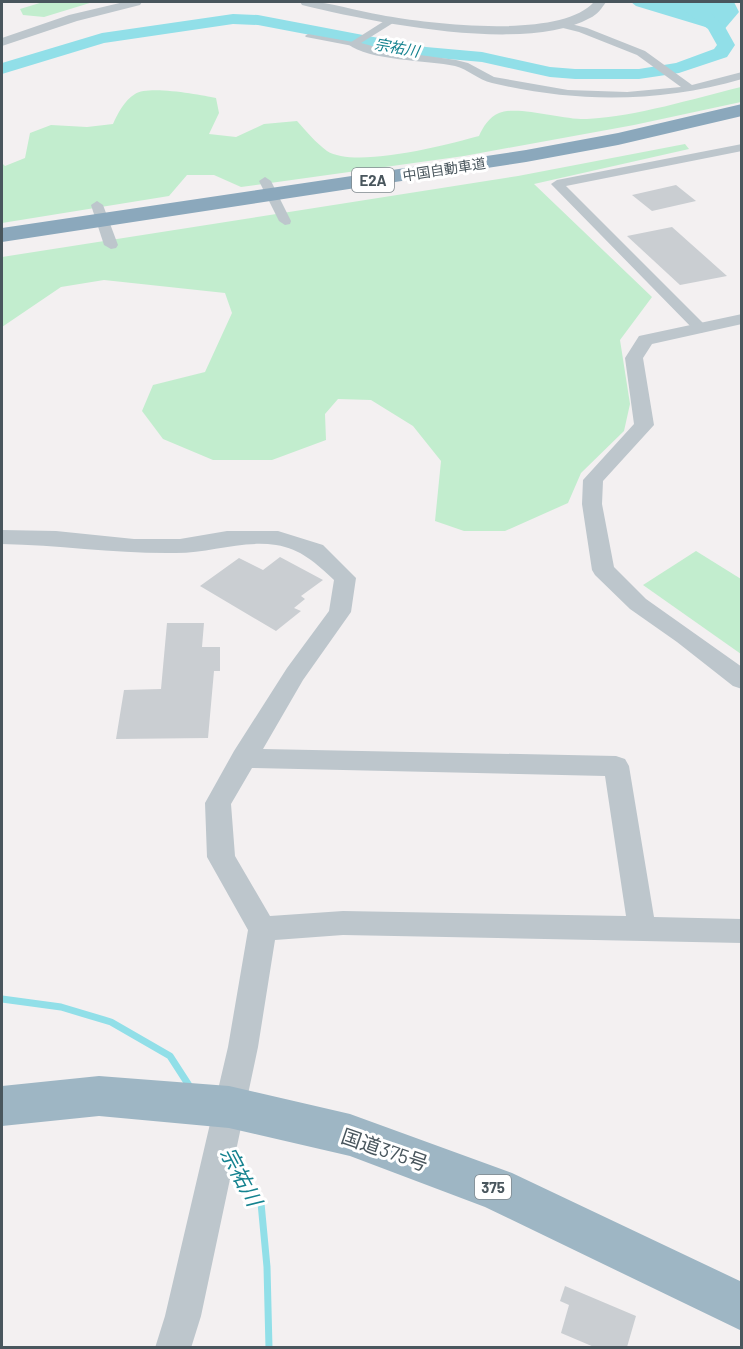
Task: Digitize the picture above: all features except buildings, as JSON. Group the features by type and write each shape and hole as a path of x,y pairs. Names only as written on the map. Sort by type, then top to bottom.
{"highway":[{"name":"中国自動車道","path":"2,235 514,158 628,137 741,110"},
{"name":"中国自動車道","path":"2,244 521,166 741,120"},
{"name":"国道375号","path":"2,1106 99,1096 229,1107 350,1135 496,1188 741,1307"}],"street":[{"path":"2,42 73,18 136,2"},
{"path":"306,2 389,21 484,28 532,28 559,24 586,16 600,2"},
{"path":"356,42 389,21"},
{"path":"559,24 583,30 641,53 690,88"},
{"path":"356,42 400,56 466,65 485,77 524,87 596,96 690,88 716,84 741,75"},
{"path":"700,329 557,184 741,147"},
{"path":"265,181 285,221"},
{"path":"97,205 111,245"},
{"path":"741,319 645,340 634,358 644,425 593,480 592,504 603,570 638,604 685,636 741,680"},
{"path":"2,537 56,538 134,546 180,546 227,538 278,538 315,550 345,578 340,612 295,674 218,803 221,857 262,929 243,1047 183,1316 173,1347"},
{"path":"243,758 616,766 642,930"},
{"path":"262,929 343,923 741,931"}],"lane":[{"path":"308,36 356,42"}],"green space":[{"path":"43,2 93,2 44,17 23,15 20,9"},
{"path":"741,87 741,102 634,125 464,156 241,187 214,175 187,175 169,196 2,223 2,163 5,166 25,158 30,133 51,125 87,127 113,124 128,100 142,91 175,91 216,98 219,113 209,134 236,137 264,124 297,121 327,151 340,156 358,158 401,154 479,136 492,117 507,111 587,119 665,106"},
{"path":"685,144 689,149 534,184 652,297 620,340 630,404 624,431 581,473 568,503 505,531 464,531 435,521 441,461 413,426 371,400 338,399 325,414 326,440 272,460 213,460 163,439 142,411 153,385 205,372 232,313 225,293 104,280 61,287 2,327 2,257 518,176"},
{"path":"696,551 741,579 741,654 643,585"}],"water":[{"path":"631,2 734,2 739,12 722,32 636,6"}],"waterway":[{"name":"宗祐川","path":"2,69 102,38 233,19 258,20 426,52 482,57 550,72 639,74 679,68 721,53 726,45 714,25 681,2"},
{"path":"2,999 61,1007 111,1022 170,1056 190,1087"},
{"name":"宗祐川","path":"231,1154 261,1203 267,1267 269,1348"}]}
